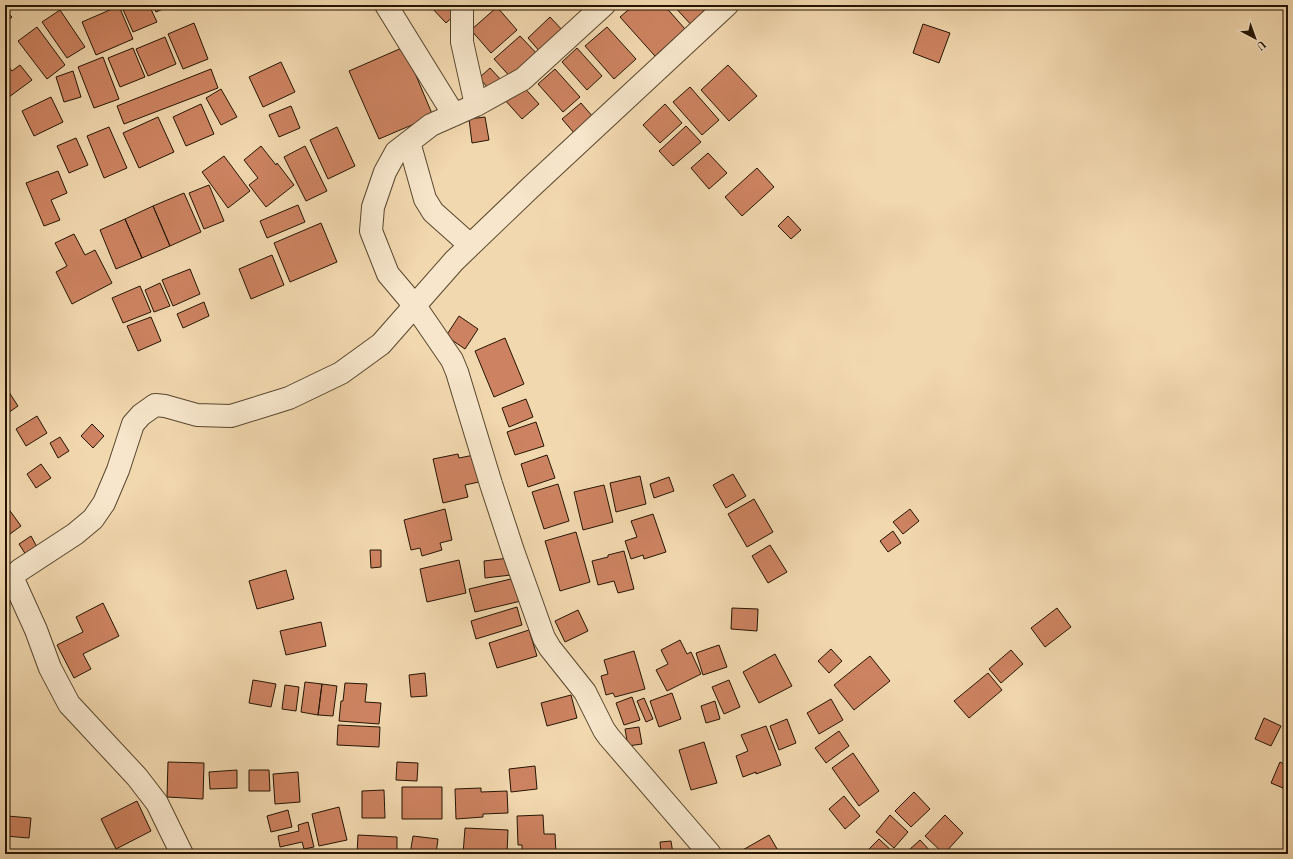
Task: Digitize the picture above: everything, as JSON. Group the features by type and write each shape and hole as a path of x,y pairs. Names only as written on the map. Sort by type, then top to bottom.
{"street":[{"path":"386,5 454,115"},
{"path":"462,5 462,42 476,105"},
{"path":"604,5 523,79 476,105 431,125 396,152 385,172 373,207 371,231 388,274 410,301 452,360 458,372 491,484 544,638 550,648 585,692 609,737 710,854"},
{"path":"182,854 156,802 136,777 69,704 50,668 36,630 9,580 20,570 75,534 94,519 104,503 115,477 133,424 141,415 155,405 165,406 197,415 231,416 289,398 340,373 382,344 410,301 454,261 465,241 530,188 727,5"},
{"path":"409,142 425,199 433,212 465,241"}],"building":[{"path":"121,5 149,5 157,22 133,32"},
{"path":"153,5 172,5 156,12"},
{"path":"429,5 452,5 458,12 446,23"},
{"path":"634,5 664,5 685,29 655,56 620,17"},
{"path":"673,5 716,5 694,28"},
{"path":"119,6 133,39 96,55 82,22"},
{"path":"497,7 517,30 491,53 471,30"},
{"path":"5,10 12,17 5,23"},
{"path":"60,10 85,47 67,58 42,22"},
{"path":"550,17 565,33 541,53 528,38"},
{"path":"194,23 208,59 183,69 168,34"},
{"path":"923,24 950,33 939,63 913,53"},
{"path":"37,27 65,65 47,79 18,41"},
{"path":"607,27 636,59 614,79 585,46"},
{"path":"520,36 540,57 514,81 494,59"},
{"path":"165,37 176,64 148,76 136,49"},
{"path":"404,47 433,116 379,139 349,71"},
{"path":"133,48 145,77 120,87 108,58"},
{"path":"577,48 602,76 587,90 562,62"},
{"path":"103,57 119,99 94,108 78,67"},
{"path":"5,62 12,71 20,65 32,80 9,97 5,92"},
{"path":"281,62 295,92 263,107 249,77"},
{"path":"728,65 757,96 729,121 701,90"},
{"path":"490,68 502,81 491,91 479,78"},
{"path":"211,69 218,88 124,124 117,106"},
{"path":"555,69 580,97 563,112 538,84"},
{"path":"73,71 81,97 64,102 56,77"},
{"path":"521,84 539,104 522,119 504,99"},
{"path":"690,87 719,120 702,135 673,102"},
{"path":"221,89 237,117 221,125 206,98"},
{"path":"51,97 63,122 34,136 22,111"},
{"path":"581,103 593,117 575,134 562,119"},
{"path":"201,104 214,134 186,146 173,117"},
{"path":"665,104 682,123 660,143 643,125"},
{"path":"291,106 300,128 279,137 269,115"},
{"path":"158,117 174,152 139,168 123,133"},
{"path":"485,117 489,140 472,143 469,119"},
{"path":"686,126 701,142 673,166 659,151"},
{"path":"109,127 127,168 104,178 87,136"},
{"path":"337,127 355,166 328,179 310,140"},
{"path":"76,138 88,165 69,173 57,146"},
{"path":"261,146 276,165 277,163 294,185 266,207 249,185 258,178 244,160"},
{"path":"305,146 327,191 306,201 284,157"},
{"path":"708,153 727,173 709,189 691,168"},
{"path":"224,156 250,191 228,208 202,172"},
{"path":"757,168 774,187 742,216 725,197"},
{"path":"58,171 67,193 51,200 60,220 44,226 26,183"},
{"path":"209,185 224,221 204,229 189,193"},
{"path":"184,193 201,232 170,246 153,206"},
{"path":"298,205 305,222 267,238 260,221"},
{"path":"153,206 170,246 142,258 125,219"},
{"path":"788,216 801,230 791,239 778,226"},
{"path":"125,219 142,258 116,269 100,230"},
{"path":"321,223 337,262 290,282 274,243"},
{"path":"74,234 85,255 95,250 112,283 72,304 56,272 67,266 55,243"},
{"path":"272,255 284,285 251,299 239,269"},
{"path":"190,269 200,294 173,306 162,280"},
{"path":"160,283 170,306 154,312 145,290"},
{"path":"140,286 151,312 123,323 112,298"},
{"path":"204,302 209,316 183,328 177,314"},
{"path":"459,316 478,329 465,349 446,336"},
{"path":"151,317 161,341 138,351 127,326"},
{"path":"505,338 524,384 494,397 475,351"},
{"path":"5,386 18,406 5,415"},
{"path":"526,399 533,417 509,427 502,408"},
{"path":"37,416 47,433 26,446 16,429"},
{"path":"536,422 544,446 515,455 507,432"},
{"path":"92,424 104,436 93,448 81,436"},
{"path":"60,437 69,451 58,458 50,443"},
{"path":"458,454 459,458 474,455 479,482 465,485 468,497 443,503 433,459"},
{"path":"547,455 555,478 528,487 521,464"},
{"path":"41,464 51,478 36,488 27,474"},
{"path":"733,474 746,496 726,508 713,485"},
{"path":"640,476 646,504 616,512 610,483"},
{"path":"669,477 674,491 654,498 650,484"},
{"path":"558,484 569,521 544,529 532,492"},
{"path":"604,485 613,522 583,530 574,492"},
{"path":"754,499 773,532 747,547 728,514"},
{"path":"5,504 21,526 10,534 5,528"},
{"path":"445,509 452,540 440,543 442,550 422,556 420,548 411,550 404,520"},
{"path":"910,509 919,521 903,534 893,522"},
{"path":"653,514 666,552 644,559 643,555 631,559 625,541 637,537 631,521"},
{"path":"893,531 901,543 888,552 880,541"},
{"path":"576,532 590,582 560,591 545,541"},
{"path":"31,536 37,547 26,555 19,544"},
{"path":"770,545 787,572 768,583 752,556"},
{"path":"370,550 381,550 381,567 371,568"},
{"path":"624,551 634,589 618,593 614,581 598,585 592,561"},
{"path":"509,558 511,575 485,578 484,561"},
{"path":"459,560 466,593 427,602 420,569"},
{"path":"286,570 294,599 257,609 249,581"},
{"path":"515,578 521,601 475,612 469,589"},
{"path":"103,603 119,636 83,654 91,669 74,678 57,645 83,632 76,617"},
{"path":"517,607 522,625 476,639 471,621"},
{"path":"732,608 758,609 757,631 731,629"},
{"path":"1057,608 1071,627 1045,647 1031,628"},
{"path":"578,610 588,631 565,642 555,621"},
{"path":"321,622 326,646 286,655 280,631"},
{"path":"529,630 537,656 497,668 489,643"},
{"path":"680,640 687,654 691,652 701,674 667,691 656,670 668,664 661,650"},
{"path":"719,645 727,667 703,675 696,653"},
{"path":"831,649 842,661 829,673 818,661"},
{"path":"1011,650 1023,664 1001,683 989,669"},
{"path":"634,651 645,689 615,697 613,693 606,695 601,676 608,674 604,660"},
{"path":"775,654 792,686 759,703 743,672"},
{"path":"870,656 890,681 854,710 834,685"},
{"path":"425,673 427,696 411,697 409,675"},
{"path":"988,673 1002,690 969,718 954,701"},
{"path":"253,680 276,684 271,707 249,703"},
{"path":"729,680 740,707 724,714 712,687"},
{"path":"305,682 322,684 318,715 301,712"},
{"path":"345,683 367,684 365,702 381,703 379,724 339,721"},
{"path":"322,684 337,686 333,716 318,715"},
{"path":"285,685 299,687 296,711 282,709"},
{"path":"672,693 681,719 659,727 650,701"},
{"path":"571,695 577,718 547,726 541,703"},
{"path":"632,697 640,720 624,725 616,703"},
{"path":"644,698 653,719 646,722 637,701"},
{"path":"831,699 843,720 819,734 807,713"},
{"path":"715,701 720,719 706,723 701,706"},
{"path":"1264,718 1281,726 1271,746 1255,739"},
{"path":"787,719 796,743 779,750 770,726"},
{"path":"338,725 380,727 379,747 337,745"},
{"path":"766,726 781,765 743,777 736,756 748,751 741,735"},
{"path":"639,727 642,744 628,746 625,729"},
{"path":"839,731 849,746 826,763 815,748"},
{"path":"704,742 717,783 691,790 679,750"},
{"path":"853,753 879,791 859,806 832,768"},
{"path":"168,762 204,763 203,799 167,797"},
{"path":"397,762 418,763 417,781 396,780"},
{"path":"1280,762 1288,766 1288,777 1283,788 1271,783"},
{"path":"535,766 537,789 511,792 509,769"},
{"path":"237,770 237,788 210,789 209,772"},
{"path":"249,770 269,770 270,791 249,791"},
{"path":"298,772 300,802 275,804 273,774"},
{"path":"402,787 442,787 442,819 402,819"},
{"path":"481,788 481,792 507,791 508,813 483,814 483,817 456,819 455,789"},
{"path":"384,790 385,818 362,818 362,791"},
{"path":"914,792 930,809 911,827 895,811"},
{"path":"844,796 860,816 845,829 829,809"},
{"path":"137,801 151,831 116,849 101,819"},
{"path":"339,807 347,840 319,846 312,814"},
{"path":"288,810 292,827 271,832 267,816"},
{"path":"543,815 544,834 555,834 556,854 522,854 522,845 518,845 517,816"},
{"path":"890,815 908,832 894,848 876,832"},
{"path":"945,815 963,833 944,854 925,836"},
{"path":"7,816 31,818 29,838 5,836"},
{"path":"308,822 314,847 304,849 302,842 280,847 278,836 299,831 298,825"},
{"path":"465,828 508,830 507,854 463,854"},
{"path":"358,835 397,837 397,854 357,854"},
{"path":"769,835 780,854 742,854 741,851"},
{"path":"413,836 438,839 436,854 410,854"},
{"path":"879,839 894,853 864,854"},
{"path":"920,840 933,854 912,854 909,850"},
{"path":"671,841 673,854 661,854 660,842"}]}
